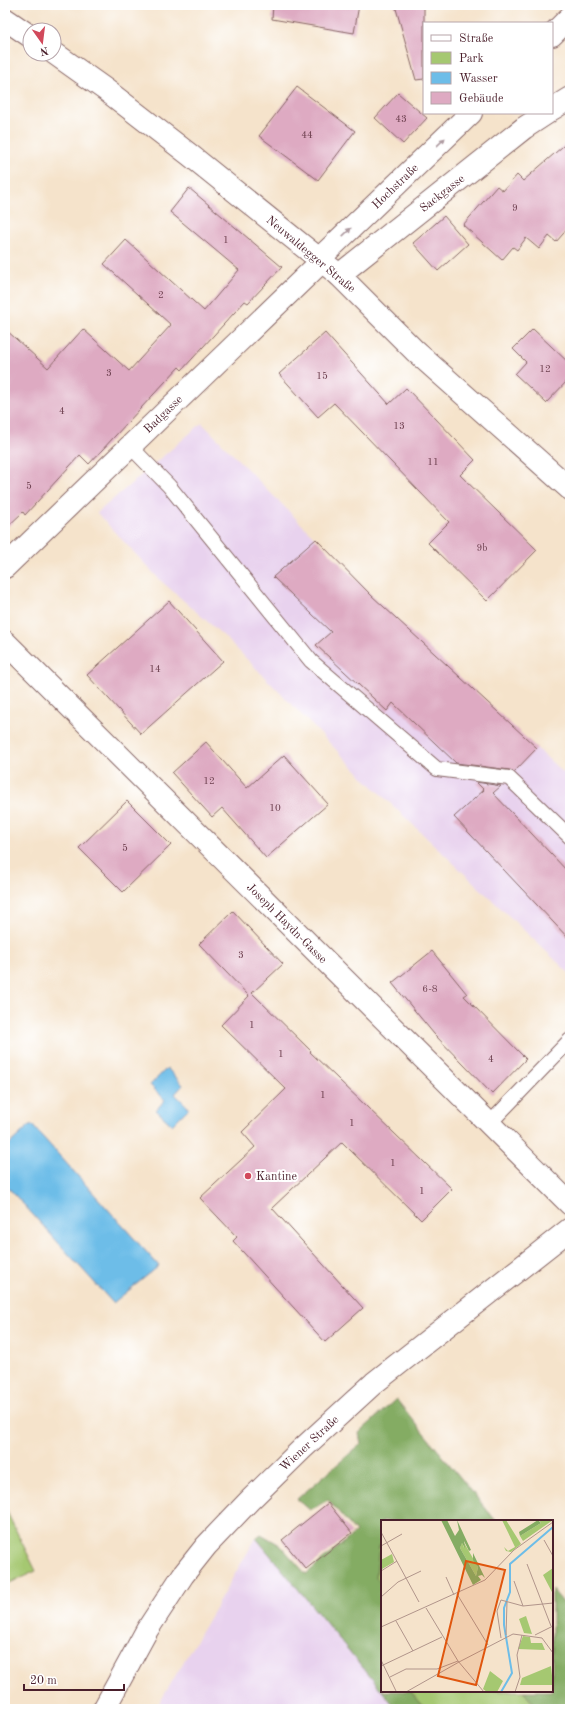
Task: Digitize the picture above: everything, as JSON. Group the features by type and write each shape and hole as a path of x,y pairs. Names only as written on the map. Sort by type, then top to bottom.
{"street":[{"path":"553,34 570,17"},
{"path":"5,19 22,31"},
{"name":"Neuwaldegger Straße","path":"62,59 106,90 190,155 339,275 415,351 570,489"},
{"path":"553,108 570,98"},
{"name":"Hochstraße","path":"320,260 470,114"},
{"name":"Sackgasse","path":"339,275 524,128 545,114"},
{"name":"Badgasse","path":"5,567 320,260"},
{"name":"Joseph Haydn-Gasse","path":"5,642 570,1204"},
{"name":"Wiener Straße","path":"104,1709 148,1630 183,1575 206,1546 249,1501 302,1449 374,1383 570,1229"}],"lane":[{"path":"130,446 169,486 311,661 437,769 509,778 570,837"},
{"path":"489,1124 570,1040"}],"shaded area":[{"path":"202,423 371,595 570,779 570,974 367,781 225,637 160,580 97,513"},
{"path":"256,1538 381,1690 381,1692 383,1692 397,1709 156,1709"}],"green space":[{"path":"396,1399 495,1520 381,1520 381,1544 379,1547 376,1578 381,1583 381,1690 256,1538 261,1534 280,1545 306,1574 356,1532 328,1500 310,1510 297,1499 361,1444 359,1433"},
{"path":"5,1508 36,1571 5,1585"},
{"path":"381,1544 381,1583 376,1578 379,1546"},
{"path":"553,1590 570,1611 570,1709 539,1709 524,1692 553,1692"},
{"path":"383,1692 411,1692 426,1709 397,1709"},
{"path":"411,1692 524,1692 539,1709 426,1709"}],"water":[{"path":"167,1068 183,1085 175,1094 189,1108 172,1125 156,1110 165,1100 150,1085"},
{"path":"31,1124 159,1266 113,1303 5,1184 5,1148"}],"building":[{"path":"273,5 359,5 354,33 272,19"},
{"path":"395,5 424,5 423,79 416,80"},
{"path":"297,87 355,131 318,180 259,136"},
{"path":"398,93 427,118 403,144 375,118"},
{"path":"570,140 570,226 556,242 549,236 539,249 526,238 517,250 513,247 502,260 463,225 497,186 503,191 517,175 523,181"},
{"path":"189,188 282,267 248,303 245,301 182,370 179,367 89,464 80,455 25,515 23,512 5,529 5,329 48,368 83,329 129,371 171,325 104,264 126,240 204,311 239,270 170,212"},
{"path":"444,216 468,244 438,271 413,243"},
{"path":"533,329 570,364 570,378 546,403 515,374 526,362 513,349"},
{"path":"325,333 389,404 406,388 475,460 460,475 537,550 487,601 428,543 449,522 334,403 318,417 279,374"},
{"path":"316,539 371,595 537,748 514,772 510,770 456,763 393,703 387,711 316,645 331,632 273,577"},
{"path":"169,601 223,661 141,734 87,675"},
{"path":"206,742 247,788 284,755 328,804 266,858 222,808 212,817 172,773"},
{"path":"476,782 501,786 493,793 570,874 570,940 454,817 484,790"},
{"path":"127,801 171,845 123,892 79,848"},
{"path":"233,911 283,964 252,993 311,1051 310,1052 452,1189 421,1220 342,1142 272,1208 363,1308 325,1342 233,1241 237,1237 200,1198 255,1147 242,1132 286,1089 221,1025 249,996 199,944"},
{"path":"432,951 467,994 464,996 526,1059 492,1094 434,1034 392,983"},
{"path":"328,1503 352,1533 306,1569 282,1540"}],"place":[{"name":"Kantine","path":"248,1176"}]}
